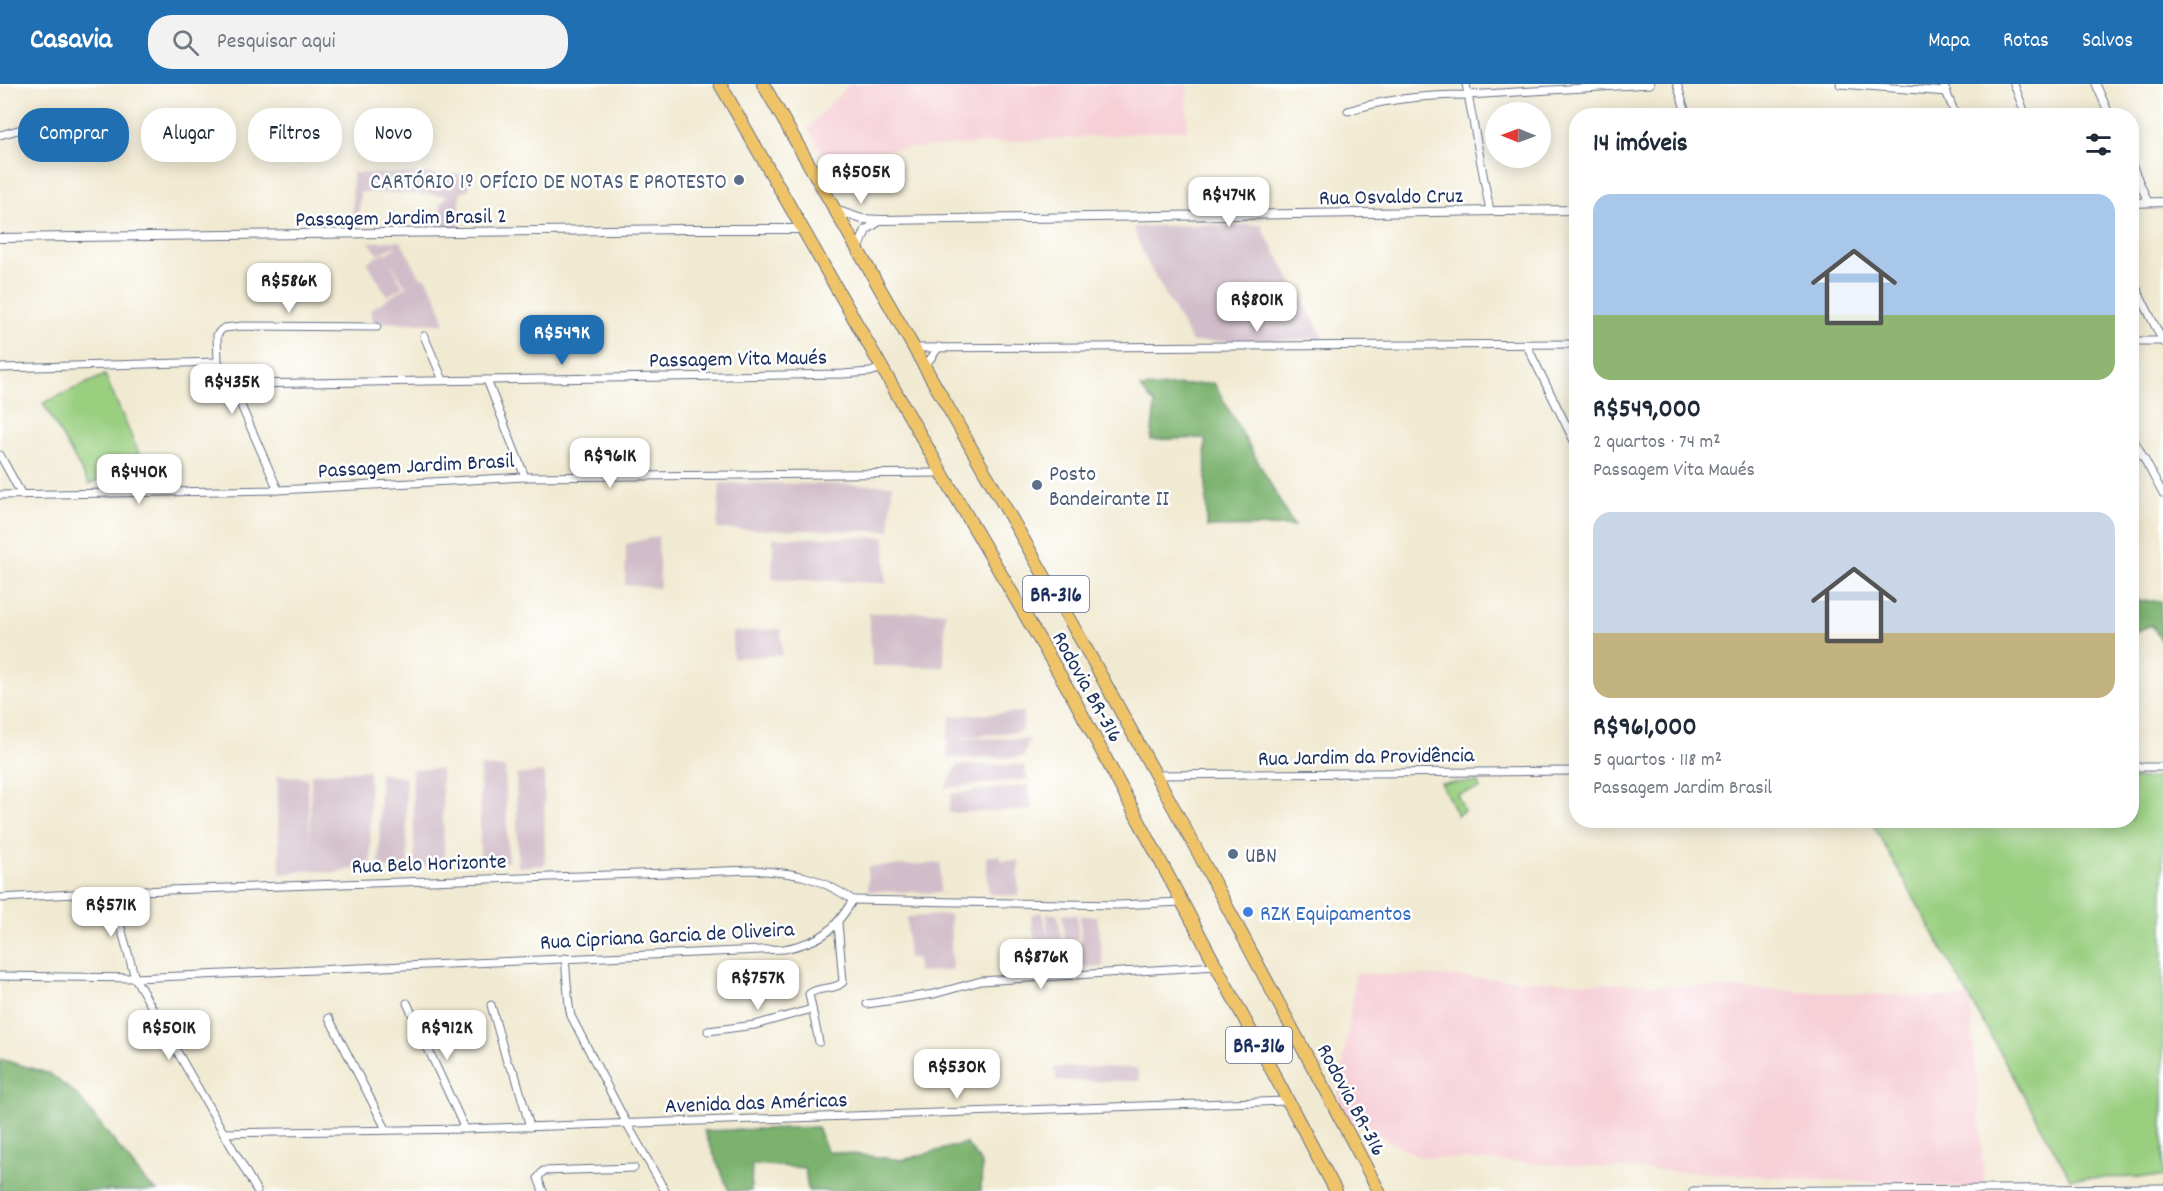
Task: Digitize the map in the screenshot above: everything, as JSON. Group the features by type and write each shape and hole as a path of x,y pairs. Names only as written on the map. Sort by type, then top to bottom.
{"highway":[{"name":"Rodovia BR-316","path":"720,84 1074,699 1336,1191"},
{"name":"Rodovia BR-316","path":"763,84 1032,551 1379,1191"}],"street":[{"path":"1466,84 1490,211"},
{"path":"1348,111 1371,104 1439,95 1650,84"},
{"path":"1677,84 1684,108"},
{"path":"1840,84 1947,92"},
{"path":"1943,84 1953,108"},
{"path":"2014,84 2023,108"},
{"path":"2096,84 2106,108"},
{"path":"0,135 18,130"},
{"path":"2139,181 2148,202"},
{"path":"2139,203 2163,202"},
{"name":"Rua Osvaldo Cruz","path":"836,210 862,219 882,220 1569,210"},
{"path":"858,250 866,230 882,220"},
{"name":"Passagem Jardim Brasil 2","path":"0,238 803,229"},
{"path":"2139,293 2163,341 2139,340"},
{"path":"278,490 233,387 218,362 218,335 224,328 236,327 377,327"},
{"path":"424,336 443,380"},
{"path":"915,348 1397,344 1569,345"},
{"path":"1527,346 1569,431"},
{"path":"926,366 939,347"},
{"path":"0,368 218,362"},
{"name":"Passagem Vita Maués","path":"233,387 247,384 843,374 870,372 882,368"},
{"path":"487,380 525,477"},
{"path":"2139,449 2163,494"},
{"path":"0,455 22,495"},
{"name":"Passagem Jardim Brasil","path":"0,495 278,490 525,477 942,473"},
{"path":"2139,767 2163,767"},
{"name":"Rua Jardim da Providência","path":"1156,776 1569,771"},
{"name":"Rua Belo Horizonte","path":"0,898 111,892 753,870 802,875 829,886 853,900"},
{"path":"111,892 135,978 257,1191"},
{"path":"853,900 1118,905 1182,902"},
{"name":"Rua Cipriana Garcia de Oliveira","path":"0,976 135,978 784,949 813,941 835,928 853,900"},
{"path":"819,1041 809,996 810,992 839,986 843,982 838,923"},
{"path":"565,958 571,1016 665,1191"},
{"path":"867,1004 934,994 981,981 1216,966"},
{"path":"407,1003 465,1129"},
{"path":"491,1005 507,1062 515,1074 530,1127"},
{"path":"708,1031 755,1025 812,1009"},
{"path":"329,1018 386,1130"},
{"name":"Avenida das Américas","path":"224,1133 465,1129 1288,1101"},
{"path":"543,1191 538,1178 543,1171 634,1168"},
{"path":"1693,1191 2163,1188"}],"shaded area":[{"path":"849,84 1187,84 1187,130 823,154 808,128"},
{"path":"352,173 473,174 469,189 460,193 459,228 442,228 441,203 448,195 360,192 359,212 353,221"},
{"path":"1263,225 1263,230 1324,339 1192,342 1144,256 1133,227"},
{"path":"402,241 421,278 424,276 437,297 445,324 374,322 370,310 406,287 390,261 403,287 387,296 367,262 385,252 387,254 398,245 378,254 369,242"},
{"path":"720,483 892,485 890,531 717,529"},
{"path":"658,536 660,588 625,585 626,544"},
{"path":"885,537 886,583 772,579 773,538"},
{"path":"945,612 944,667 872,666 869,613"},
{"path":"781,629 782,655 733,658 732,632"},
{"path":"1024,712 1022,731 955,738 1030,739 1023,757 947,758 947,738 951,716"},
{"path":"957,765 1024,765 1028,779 945,788"},
{"path":"480,766 505,768 508,862 480,863"},
{"path":"412,769 441,769 445,865 415,866"},
{"path":"369,770 371,865 334,873 311,870 280,874 277,775 307,778 310,846 311,774"},
{"path":"544,772 545,865 518,867 516,775"},
{"path":"380,773 405,778 408,866 379,868"},
{"path":"1028,785 1032,810 948,813 951,794"},
{"path":"1001,855 1001,860 1019,861 1018,896 989,894 986,857"},
{"path":"941,863 940,892 946,893 868,891 868,867"},
{"path":"1042,912 1048,935 1047,912 1058,915 1062,941 1035,943 1031,915"},
{"path":"1062,914 1077,915 1078,939 1065,941"},
{"path":"950,915 952,970 918,972 917,958 908,958 907,917"},
{"path":"1080,916 1097,916 1104,967 1067,967 1065,945 1081,943"},
{"path":"1356,973 1970,998 1985,1189 1419,1157 1336,1112"},
{"path":"1054,1067 1137,1068 1140,1081 1057,1081"}],"green space":[{"path":"105,375 143,463 89,484 43,403"},
{"path":"1214,383 1294,526 1207,527 1205,438 1151,440 1155,404 1140,388"},
{"path":"2139,601 2160,601 2163,644 2152,625 2139,630"},
{"path":"2163,778 2163,1177 2070,1178 1875,828 2139,828 2139,779"},
{"path":"1478,782 1480,789 1457,794 1464,811 1457,815 1441,783"},
{"path":"0,1059 50,1074 78,1096 146,1182 157,1191 0,1191"},
{"path":"817,1127 827,1151 903,1160 966,1143 982,1164 981,1191 808,1191 805,1168 752,1164 751,1191 729,1191 704,1131"}],"place":[{"name":"CARTÓRIO 1º OFÍCIO DE NOTAS E PROTESTO","path":"739,180"},
{"name":"Posto Bandeirante II","path":"1037,485"},
{"name":"UBN","path":"1233,854"},
{"name":"RZK Equipamentos","path":"1248,912"}]}
